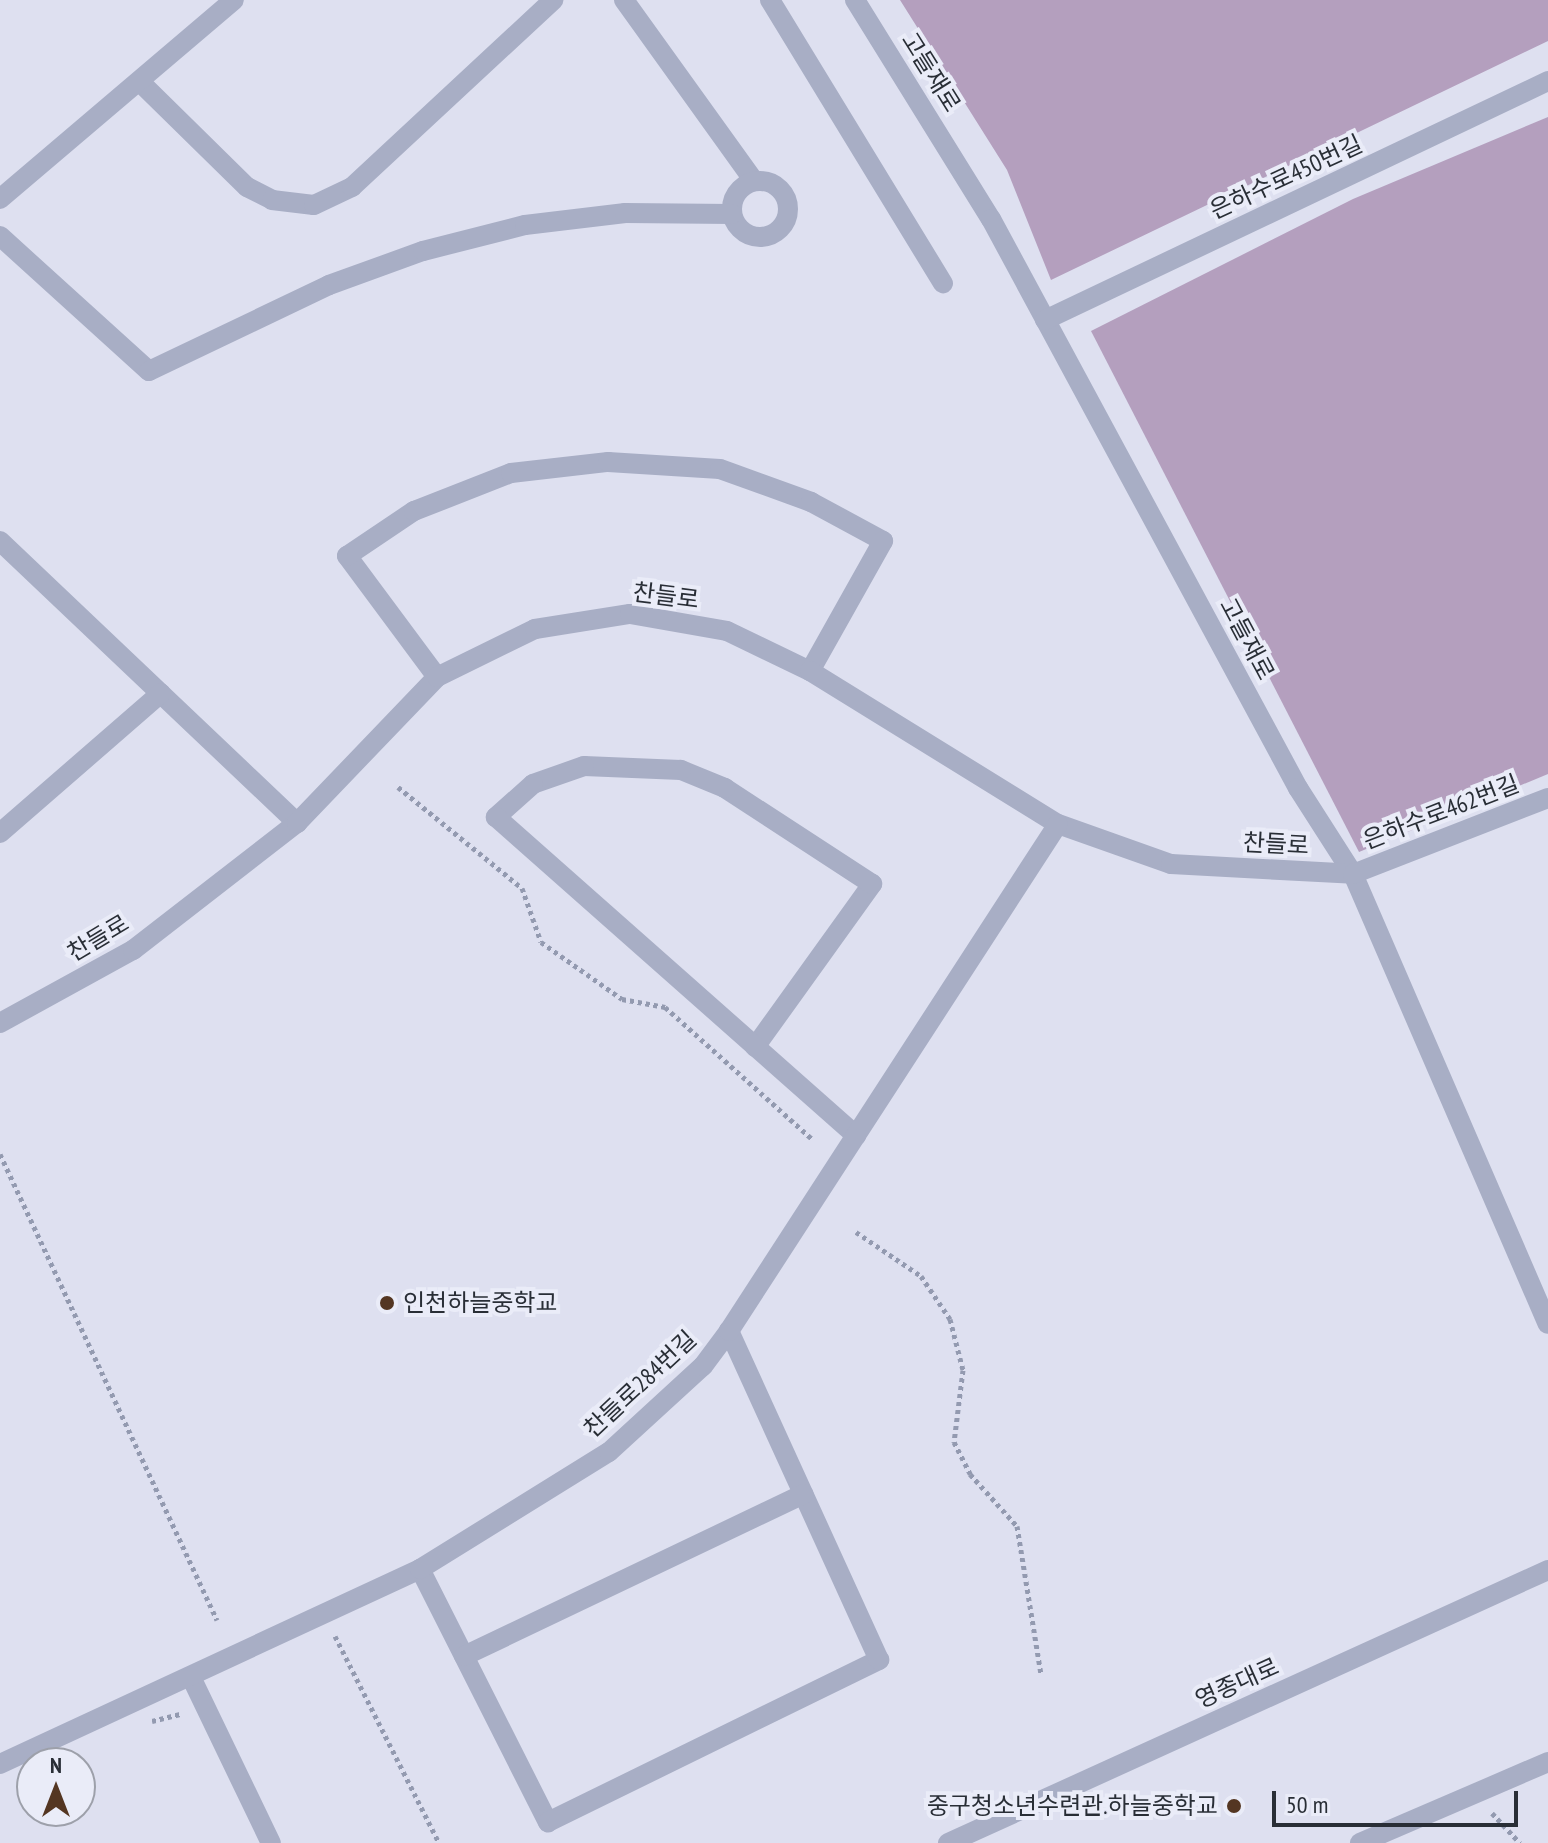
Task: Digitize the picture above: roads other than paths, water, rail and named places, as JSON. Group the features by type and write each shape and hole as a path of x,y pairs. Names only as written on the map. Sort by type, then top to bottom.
{"street":[{"path":"0,199 234,0"},
{"path":"140,82 247,187 272,200 314,205 352,187 553,0"},
{"path":"624,0 754,181 781,189 788,207 783,225 758,237 741,230 732,214 734,197 754,181"},
{"path":"770,0 943,283"},
{"name":"고들재로","path":"855,0 1045,320 1298,788 1353,874 1548,1324"},
{"name":"은하수로450번길","path":"1045,320 1548,81"},
{"path":"0,236 149,371 329,285 423,251 553,222 732,214"},
{"path":"437,677 347,556 414,511 511,473 608,462 720,469 811,502 883,541 810,671"},
{"path":"0,541 297,823"},
{"name":"찬들로","path":"0,1023 133,950 297,823 437,677 535,629 630,614 727,631 810,671 1058,824 1171,864 1353,874"},
{"path":"0,833 161,693"},
{"path":"755,1047 872,884 725,788 681,770 584,766 533,784 496,817 625,932 755,1047 856,1136"},
{"name":"은하수로462번길","path":"1353,874 1548,798"},
{"name":"찬들로284번길","path":"0,1764 420,1569 609,1452 703,1366 729,1331 1058,824"},
{"path":"420,1569 548,1822 879,1660 729,1331"},
{"path":"464,1656 803,1494"},
{"name":"영종대로","path":"948,1843 1548,1570"},
{"path":"191,1677 271,1843"},
{"path":"1360,1843 1548,1762"}],"place":[{"name":"인천하늘중학교","path":"387,1303"},
{"name":"중구청소년수련관.하늘중학교","path":"1234,1806"}]}
